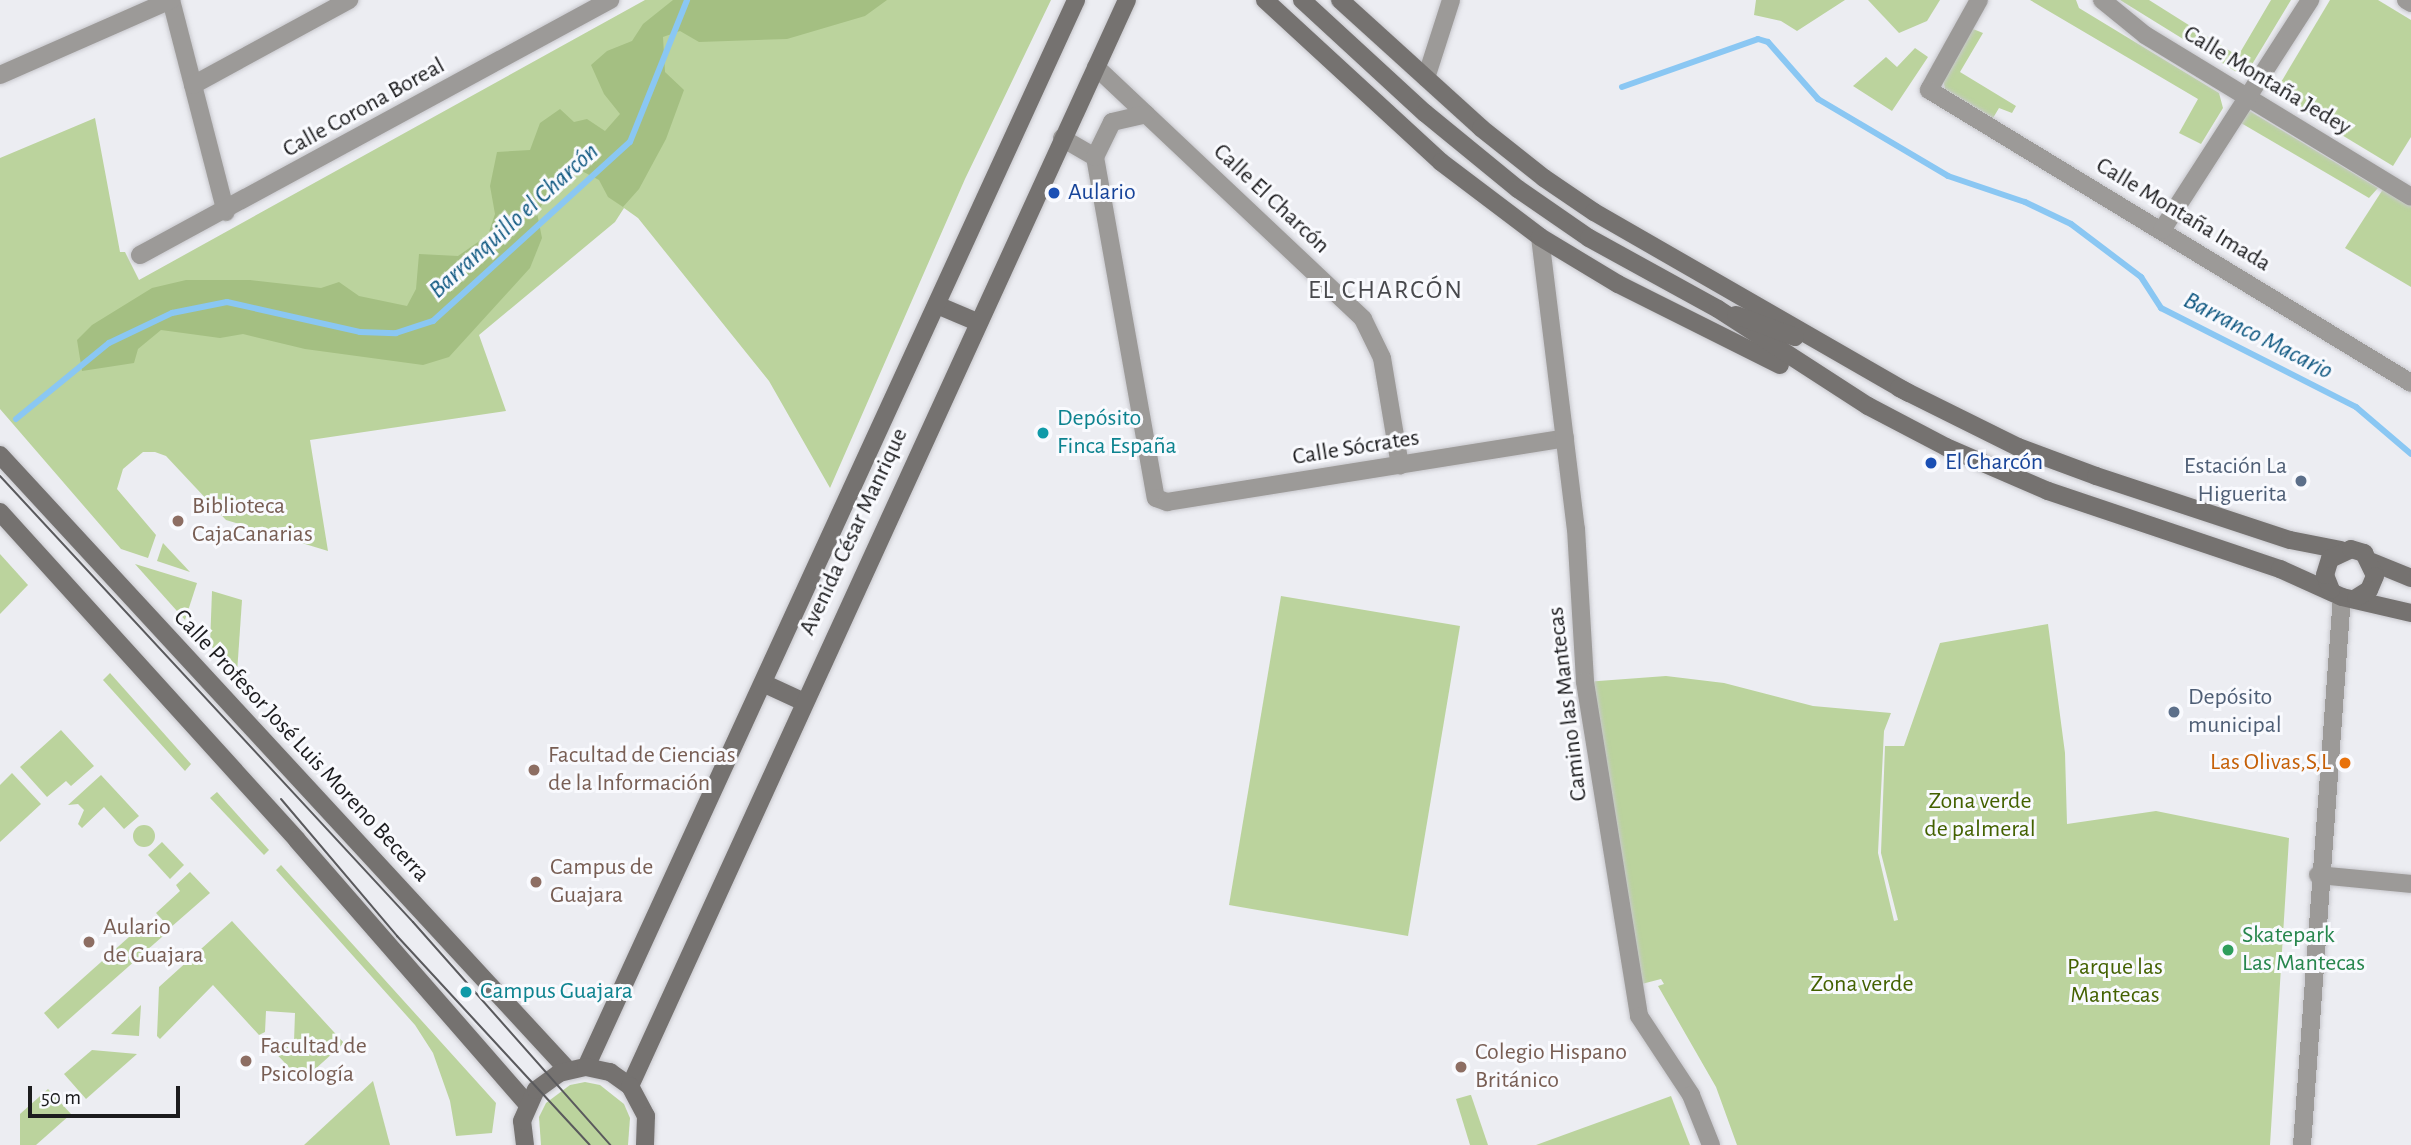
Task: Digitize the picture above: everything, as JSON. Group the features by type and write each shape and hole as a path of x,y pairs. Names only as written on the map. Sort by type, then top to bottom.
{"street":[{"path":"0,75 171,0 226,212"},
{"path":"193,85 349,0"},
{"name":"Calle Corona Boreal","path":"140,256 226,212 610,0"},
{"name":"Avenida César Manrique","path":"586,1067 765,684 1076,0"},
{"name":"Avenida César Manrique","path":"630,1086 977,322 1127,0"},
{"path":"1265,0 1441,162 1540,237 1721,339 1868,406 1946,447 2049,491 2343,595 2411,613"},
{"path":"1303,0 1425,113 1518,189 1589,238 1718,309 1868,406"},
{"path":"1340,0 1481,128 1594,212 1909,393"},
{"path":"1426,78 1451,0"},
{"name":"Calle Montaña Imada","path":"1979,0 1929,90 2411,383"},
{"name":"Calle Montaña Jedey","path":"2102,0 2145,35 2411,197"},
{"path":"2162,230 2310,0"},
{"path":"2406,0 2411,3"},
{"name":"Calle El Charcón","path":"1096,67 1363,319 1382,358 1400,466"},
{"path":"1062,138 1095,157 1112,122 1146,114"},
{"name":"Calle Sócrates","path":"1095,157 1156,498 1167,502 1564,438"},
{"name":"Camino las Mantecas","path":"1540,237 1564,438 1585,682 1640,1016 1691,1095 1711,1145"},
{"path":"937,305 977,322"},
{"path":"1718,309 1802,341 2018,447 2096,476 2290,540 2364,553 2372,562 2411,578"},
{"name":"Calle Profesor José Luis Moreno Becerra","path":"0,454 567,1069"},
{"path":"0,512 288,831 527,1104"},
{"path":"2302,1145 2318,875 2343,595 2325,575 2330,559 2341,550"},
{"path":"2343,595 2368,590 2375,576 2372,562"},
{"path":"765,684 804,702"},
{"path":"2318,875 2411,884"},
{"path":"525,1145 522,1121 527,1104 551,1076 567,1069 586,1067 610,1072 630,1086 646,1116 645,1145"}],"green space":[{"path":"645,0 1051,0 965,179 830,488 769,381 638,218 624,208 615,222 479,335 506,411 310,440 328,551 226,520 166,456 155,452 143,452 123,469 117,489 156,535 148,558 121,549 0,409 0,158 95,118 120,252 125,252 139,280"},
{"path":"673,0 887,0 865,16 787,39 699,42 680,31 663,37 665,72 684,90 666,139 639,189 623,207 608,197 599,180 576,168 557,180 537,213 542,238 530,268 449,357 423,365 305,349 243,334 220,338 161,330 138,349 134,363 82,371 77,340 92,325 152,288 186,280 250,280 321,288 339,282 359,296 407,306 416,289 419,254 458,256 488,235 495,214 490,186 497,152 530,150 540,123 560,109 574,122 587,119 605,131 620,114 604,94 591,65 607,51 632,41 643,24"},
{"path":"1756,0 1845,0 1797,31 1781,21 1754,15"},
{"path":"1868,0 1940,0 1927,21 1899,33"},
{"path":"2030,0 2076,0 2079,8 2219,93 2223,108 2201,144 2179,133 2198,99"},
{"path":"2120,0 2149,0 2238,56 2271,0 2291,0 2248,71 2238,73"},
{"path":"2330,0 2378,0 2411,20 2411,137 2393,166 2274,94"},
{"path":"1973,29 1983,33 1960,72 2016,106 2012,113 1999,108 1993,118 1945,89 1943,79"},
{"path":"1915,48 1928,57 1892,111 1853,86 1886,57 1897,67"},
{"path":"2248,110 2378,188 2369,198 2241,123"},
{"path":"2387,183 2411,197 2411,287 2345,248"},
{"path":"163,543 190,572 157,561"},
{"path":"0,554 28,585 0,614"},
{"path":"135,564 197,583 185,620"},
{"path":"212,591 242,600 237,673 210,645"},
{"path":"1281,596 1460,626 1408,936 1229,905"},
{"name":"Parque las Mantecas","path":"2048,624 2065,753 2067,824 2156,811 2289,838 2270,1145 1737,1145 1716,1087 1658,986 1664,984 1661,979 1634,986 1585,682 1666,676 1724,683 1813,706 1891,713 1884,731 1878,853 1894,921 1898,920 1881,853 1885,746 1904,746 1940,643"},
{"path":"110,673 191,764 185,771 103,680"},
{"path":"61,730 94,766 71,786 66,781 47,797 20,767"},
{"path":"12,773 41,804 0,842 0,785"},
{"path":"101,775 139,816 124,829 104,807 82,828 78,824 84,810 78,804 68,805"},
{"path":"217,792 269,850 264,855 210,798"},
{"path":"144,825 154,832 155,836 148,846 144,847 134,840 133,836 140,826"},
{"path":"162,842 184,865 170,879 148,855"},
{"path":"281,865 496,1103 492,1133 456,1136 450,1101 433,1053 415,1025 276,870"},
{"path":"190,872 210,893 170,928 156,913 180,891 176,885"},
{"path":"148,920 163,936 58,1029 44,1013"},
{"path":"232,921 344,1043 302,1081 267,1044 294,1042 295,1013 266,1011 265,1032 259,1035 213,985 160,1039 157,1036 159,987"},
{"path":"141,1005 139,1036 111,1034"},
{"path":"92,1050 137,1054 86,1099 64,1074"},
{"path":"373,1081 390,1145 304,1145"},
{"path":"585,1082 600,1085 624,1104 630,1118 628,1145 541,1145 539,1117 546,1103 570,1085"},
{"path":"48,1089 71,1114 36,1145 20,1145 20,1114"},
{"path":"1471,1095 1488,1145 1470,1145 1456,1099"},
{"path":"1671,1096 1690,1145 1536,1145"}],"waterway":[{"name":"Barranquillo el Charcón","path":"16,419 109,343 172,313 227,302 360,332 396,333 433,321 630,142 687,0"},
{"name":"Barranco Macario","path":"1622,87 1758,39 1768,42 1818,99 1948,176 2025,202 2071,224 2141,277 2161,308 2356,407 2411,454"}],"tram line":[{"path":"0,476 413,922 610,1145"},
{"path":"281,799 397,936 590,1145"}],"place":[{"name":"Aulario","path":"1054,193"},
{"name":"Depósito Finca España","path":"1043,433"},
{"name":"El Charcón","path":"1931,463"},
{"name":"Estación La Higuerita","path":"2301,481"},
{"name":"Biblioteca CajaCanarias","path":"178,521"},
{"name":"Depósito municipal","path":"2174,712"},
{"name":"Las Olivas,S,L","path":"2345,763"},
{"name":"Facultad de Ciencias de la Información","path":"534,770"},
{"name":"Campus de Guajara","path":"536,882"},
{"name":"Aulario de Guajara","path":"89,942"},
{"name":"Skatepark Las Mantecas","path":"2228,950"},
{"name":"Campus Guajara","path":"466,992"},
{"name":"Facultad de Psicología","path":"246,1061"},
{"name":"Colegio Hispano Británico","path":"1461,1067"}],"district":[{"name":"EL CHARCÓN","path":"1386,291"}],"park label":[{"name":"Zona verde de palmeral","path":"1980,816"},
{"name":"Zona verde","path":"1862,985"}]}
